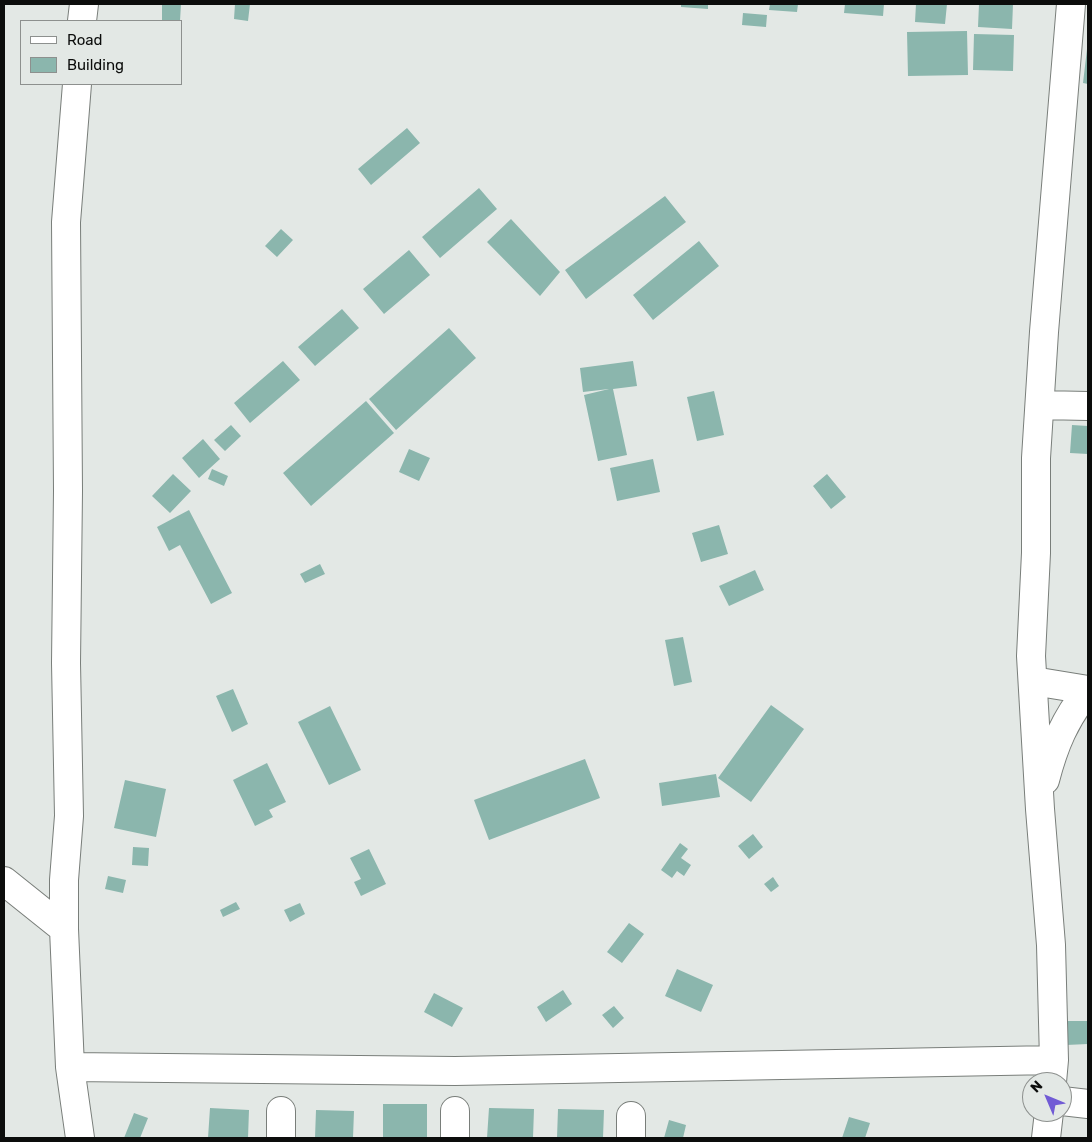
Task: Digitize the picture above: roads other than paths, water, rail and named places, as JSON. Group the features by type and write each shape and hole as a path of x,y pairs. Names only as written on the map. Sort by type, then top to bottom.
{"street":[{"path":"82,20 84,4"},
{"path":"70,1067 456,1071 1053,1071 1051,945 1040,809 1031,656 1036,553 1036,458 1071,4"},
{"path":"77,85 66,222 68,491 66,663 69,816 64,880 64,929 70,1067 80,1138"},
{"path":"1040,405 1088,406"},
{"path":"1033,681 1088,690 1074,708 1055,748 1044,782 1040,809"},
{"path":"4,881 64,929"},
{"path":"1072,1102 1088,1104"},
{"path":"454,1110 454,1138"},
{"path":"281,1111 281,1138"},
{"path":"1046,1138 1048,1122"}]}
